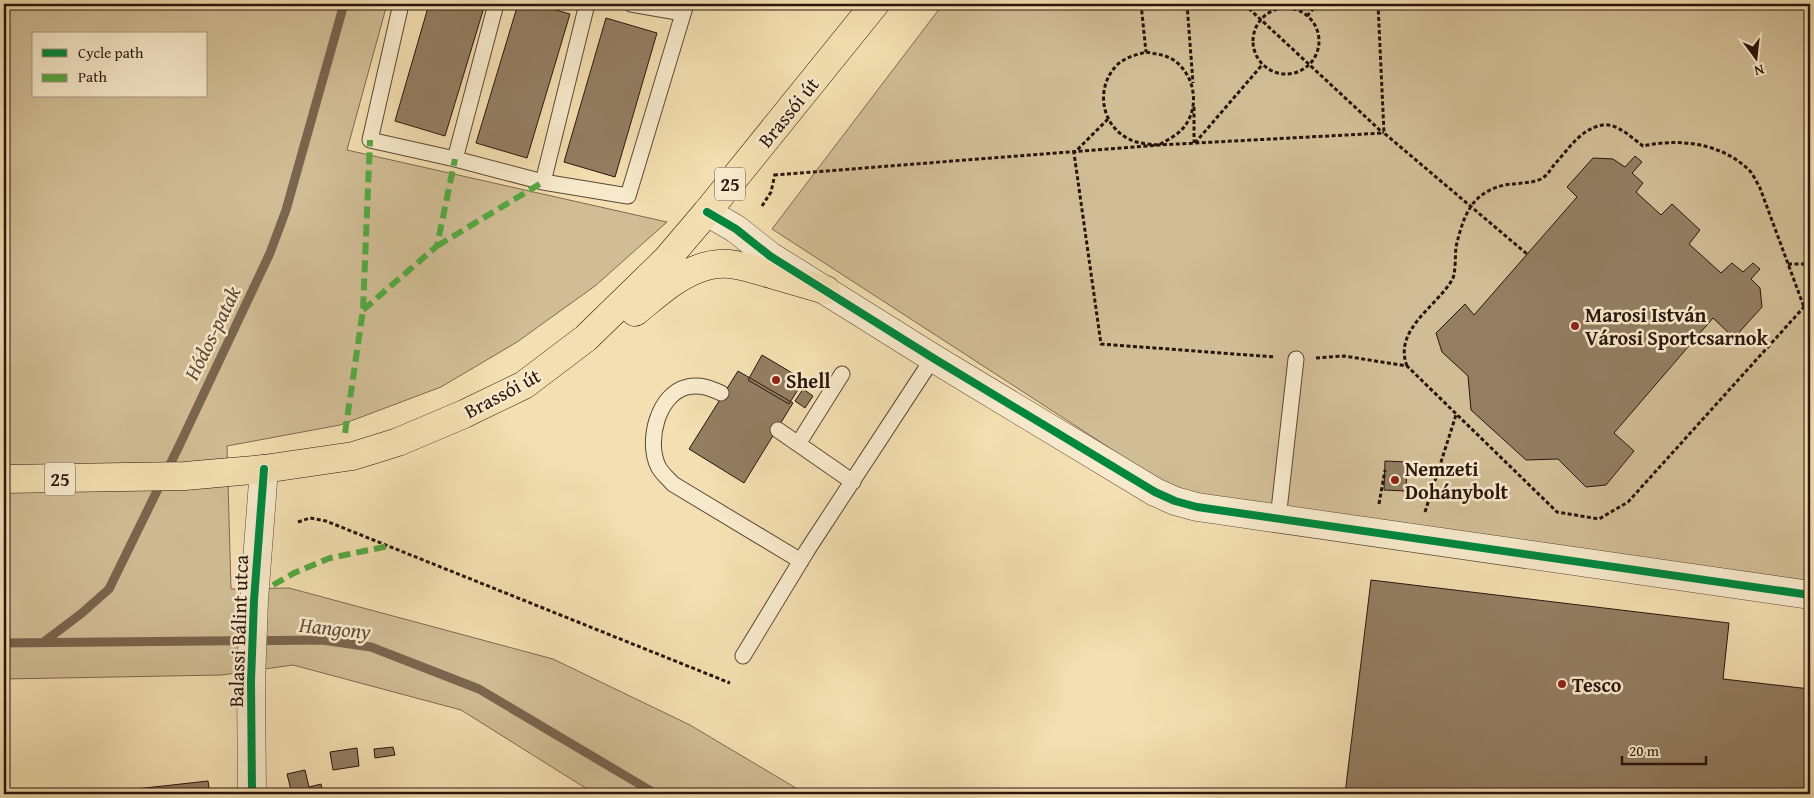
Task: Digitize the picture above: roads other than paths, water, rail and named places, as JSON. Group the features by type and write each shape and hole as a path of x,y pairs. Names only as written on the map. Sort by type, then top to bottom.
{"main road":[{"name":"Brassói út","path":"4,479 185,476 264,469 353,456 398,442 464,414 524,385 586,338 667,259 875,4"},
{"path":"570,349 609,334 677,280 696,269 708,266 734,263 826,290"}],"street":[{"path":"707,212 736,229 770,256 933,358 1175,501 1197,507 1278,519 1810,595"},
{"name":"Balassi Bálint utca","path":"252,794 251,681 254,600 264,469"}],"lane":[{"path":"401,4 370,140 455,159 543,182 628,196 684,9 631,4"},
{"path":"455,159 496,4"},
{"path":"543,182 587,4"},
{"path":"743,656 801,561 933,358"},
{"path":"1278,519 1296,359"},
{"path":"798,444 842,374"},
{"path":"721,393 706,386 698,385 680,389 670,397 657,418 654,431 652,447 659,468 674,484 801,561"},
{"path":"778,430 853,482"}],"waterway":[{"name":"Hódos-patak","path":"45,641 82,613 109,589 270,253 286,210 344,4"},
{"name":"Hangony","path":"4,643 322,640 371,647 479,689 656,794"}],"place":[{"name":"Marosi István Városi Sportcsarnok","path":"1575,326"},
{"name":"Shell","path":"776,380"},
{"name":"Nemzeti Dohánybolt","path":"1395,480"},
{"name":"Tesco","path":"1562,684"}]}
